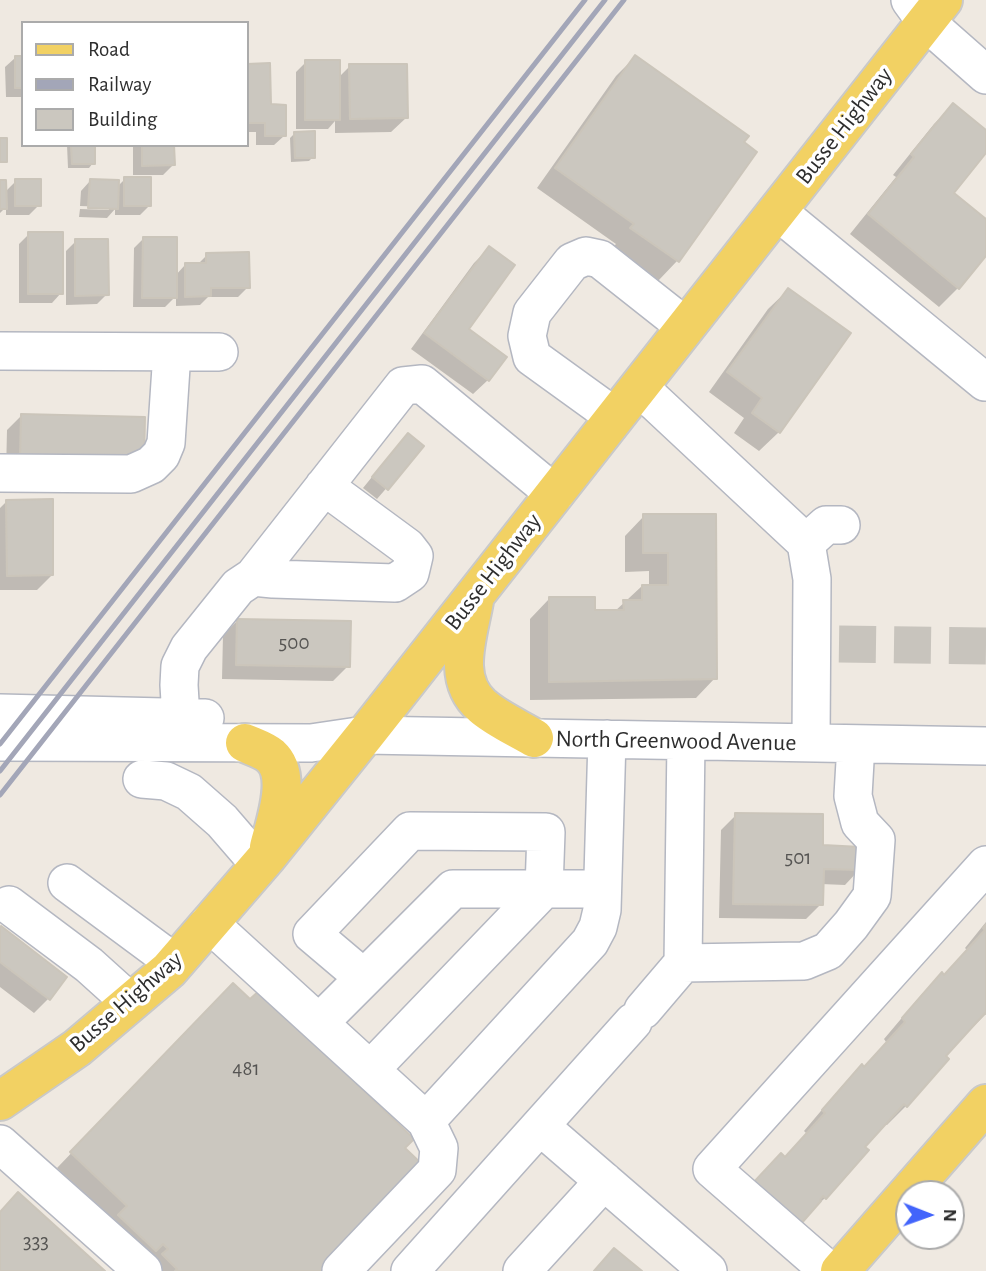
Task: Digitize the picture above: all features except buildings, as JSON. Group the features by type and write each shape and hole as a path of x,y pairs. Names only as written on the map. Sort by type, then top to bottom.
{"main road":[{"name":"Busse Highway","path":"0,1101 77,1048 169,970 263,861 778,211 926,7"},
{"path":"476,594 463,661 466,682 483,708 534,738"},
{"path":"246,743 272,757 279,768 281,800 263,861"},
{"path":"840,1271 986,1104"}],"street":[{"path":"926,7 986,75"},
{"path":"778,211 985,382"},
{"path":"615,417 531,356 527,336 532,313 572,262 586,256 600,259 686,327"},
{"path":"0,351 219,352"},
{"path":"0,473 131,474 151,465 166,443 172,352"},
{"path":"181,718 180,666 189,648 238,587 253,577 403,386 422,384 555,494"},
{"path":"639,387 806,543 826,579 825,644 811,743"},
{"path":"253,577 395,583 410,573 414,556 407,547 324,486"},
{"path":"806,543 826,526 841,525"},
{"name":"North Greenwood Avenue","path":"0,713 313,720 365,735"},
{"name":"North Greenwood Avenue","path":"0,742 310,743 365,735 986,746"},
{"path":"426,1121 590,942 598,927 602,910 607,739"},
{"path":"410,1271 683,963 686,741"},
{"path":"683,963 804,961 828,951 851,925 872,896 876,840 860,823 853,796 856,744"},
{"path":"142,779 166,781 189,792 263,861"},
{"path":"365,978 312,934 410,831 546,832 544,889 370,1070"},
{"path":"829,1271 712,1169 986,866"},
{"path":"67,883 175,963"},
{"path":"319,1023 453,889 602,889"},
{"path":"9,905 89,965 130,1002"},
{"path":"209,923 426,1121 439,1148 437,1170 341,1271"},
{"path":"540,1126 708,1271"},
{"path":"7,1162 143,1271"},
{"path":"522,1271 604,1181"}],"tunnel":[{"path":"839,644 986,646"}],"railway":[{"path":"0,744 585,0"},
{"path":"0,771 605,0"},
{"path":"0,795 624,0"}]}
